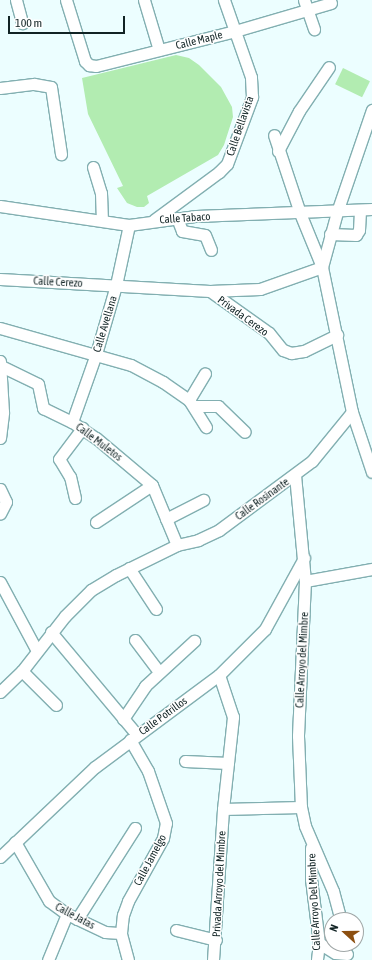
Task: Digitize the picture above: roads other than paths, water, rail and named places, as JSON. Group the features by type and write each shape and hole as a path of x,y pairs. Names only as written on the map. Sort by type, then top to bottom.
{"street":[{"path":"16,0 22,23"},
{"name":"Calle Maple","path":"66,0 83,57 89,65 100,66 235,31 306,4 332,3"},
{"path":"144,0 159,50"},
{"name":"Calle Bellavista","path":"154,220 219,172 232,154 252,89 251,77 224,0"},
{"path":"306,4 314,29"},
{"path":"278,151 299,111 329,67"},
{"path":"0,88 34,84 51,87 60,154"},
{"path":"322,267 337,212 367,138 372,110"},
{"path":"274,134 278,151 300,214 322,267 352,412 367,442 372,472"},
{"path":"93,166 101,193 102,220"},
{"name":"Calle Tabaco","path":"0,206 129,225 154,220 177,218 300,214 372,209"},
{"path":"330,234 356,235 359,230 360,210"},
{"path":"177,218 182,231 205,235 211,250"},
{"name":"Calle Avellana","path":"72,422 96,354 116,285 129,225"},
{"path":"210,291 260,289 322,267"},
{"name":"Calle Cerezo","path":"0,279 116,285"},
{"name":"Privada Cerezo","path":"116,285 210,291 269,333 279,346 287,352 304,351 337,335"},
{"path":"0,328 96,354 130,366 163,382 191,403 206,428"},
{"path":"0,363 3,412 0,438"},
{"name":"Calle Muletos","path":"0,363 38,384 43,408 82,428 152,485 177,545"},
{"path":"191,403 205,373"},
{"path":"191,403 218,406 245,432"},
{"name":"Calle Rosinante","path":"0,692 22,672 51,632 91,590 130,568 177,545 209,536 295,475 324,449 352,412"},
{"path":"75,498 70,477 59,463 60,458 82,428"},
{"name":"Calle Arroyo del Mimbre","path":"295,475 306,581 298,736 301,807 311,843"},
{"path":"96,522 152,485"},
{"path":"0,489 6,502 0,514"},
{"path":"166,519 204,500"},
{"name":"Calle Potrillos","path":"0,857 95,767 219,675 265,629 304,558"},
{"path":"130,568 156,609"},
{"path":"306,581 372,569"},
{"path":"0,582 36,651"},
{"name":"Calle Jamelgo","path":"51,632 123,719 148,771 166,817 166,829 128,901 121,933 128,960"},
{"path":"135,640 159,672"},
{"path":"123,719 138,694 159,672 194,641"},
{"path":"22,672 56,705"},
{"name":"Privada Arroyo del Mimbre","path":"214,960 223,808 233,717 219,675"},
{"path":"185,761 228,763"},
{"path":"223,808 301,807"},
{"path":"48,960 72,917 135,828"},
{"name":"Calle Jatas","path":"15,842 40,890 49,901 72,917 105,932 121,933"},
{"path":"311,843 333,891 339,912"},
{"name":"Calle Arroyo Del Mimbre","path":"311,843 311,880 319,943 317,960"},
{"path":"176,930 216,940"},
{"path":"319,943 324,946"},
{"path":"333,952 346,952"}]}
